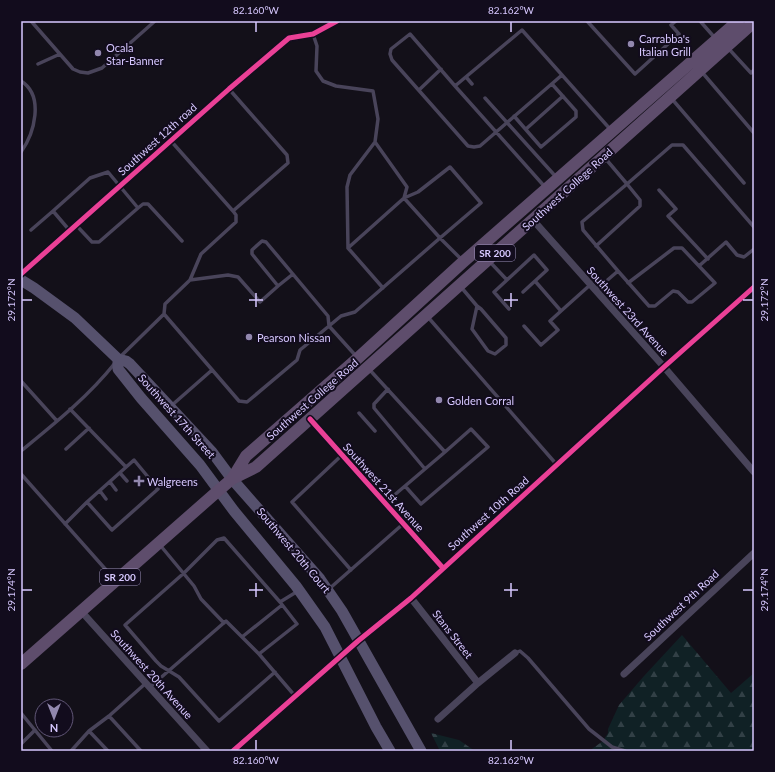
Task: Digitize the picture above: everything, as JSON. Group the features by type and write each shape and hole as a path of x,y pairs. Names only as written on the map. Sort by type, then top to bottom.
{"main road":[{"name":"Southwest College Road","path":"21,664 232,478 246,456 358,358 463,262 738,21"},
{"name":"Southwest College Road","path":"232,478 256,468 754,22"},
{"name":"Southwest 17th Street","path":"21,280 75,318 118,359 130,364 212,452 232,478"},
{"name":"Southwest 17th Street","path":"118,359 118,369 141,398 200,465 219,490"},
{"name":"Southwest 20th Court","path":"232,478 328,590 342,611 421,751"},
{"name":"Southwest 20th Court","path":"219,490 299,590 325,627 390,751"}],"street":[{"path":"314,34 337,21"},
{"name":"Southwest 12th road","path":"21,274 229,89 289,38 314,34"},
{"name":"Southwest 23rd Avenue","path":"532,220 664,367 754,472"},
{"name":"Southwest 10th Road","path":"233,751 358,641 411,598 754,287"},
{"name":"Southwest 21st Avenue","path":"310,419 443,568"},
{"name":"Southwest 9th Road","path":"624,674 754,553"},
{"name":"Stans Street","path":"411,598 478,682"},
{"name":"Southwest 20th Avenue","path":"81,611 207,751"},
{"path":"438,719 478,682 515,653"}],"lane":[{"path":"31,21 73,69 88,73 102,68 155,21"},
{"path":"587,21 636,74 679,34 671,25 676,21"},
{"path":"700,21 716,39"},
{"path":"455,86 522,30 612,132"},
{"path":"314,34 317,46 316,71 323,81 336,86 372,92 378,119 376,142 350,175 347,188 348,248 383,288"},
{"path":"546,189 496,132 455,86 410,34 391,49 390,54 392,60 468,146 474,147 480,146 496,132 514,116 562,75"},
{"path":"727,47 751,73 754,70"},
{"path":"38,64 60,54"},
{"path":"419,90 441,69"},
{"path":"700,70 754,133"},
{"path":"466,77 472,84"},
{"path":"21,81 26,84 33,94 36,113 28,143 21,152"},
{"path":"514,116 541,147 576,117 576,111 552,84"},
{"path":"229,89 287,155 288,163 233,211"},
{"path":"526,130 563,96"},
{"path":"670,97 744,183"},
{"path":"485,98 557,179"},
{"path":"21,451 102,380 118,359 164,314 165,304 190,280 201,254 236,222 236,215 233,211 171,141"},
{"path":"376,142 407,187 404,198"},
{"path":"628,283 674,248 682,248 715,283 692,302 688,302 678,292 673,291 655,306 649,306 628,283 582,230 582,222 672,145 683,145 752,222 754,228"},
{"path":"596,246 640,206 640,200 604,156"},
{"path":"164,314 239,401 247,402 297,360 300,350 341,316 356,312 481,203 450,167 418,192 404,198 348,248"},
{"path":"31,230 90,178 108,172 138,208"},
{"path":"658,190 676,209 668,216 708,258"},
{"path":"404,198 463,262"},
{"path":"76,225 92,242 99,242 143,204 148,204 182,241"},
{"path":"54,211 70,230"},
{"path":"278,286 252,254 252,250 262,241 266,242 328,316 329,326 358,358"},
{"path":"699,266 726,242 737,255 744,257 754,249"},
{"path":"509,309 494,292 534,256 547,270 523,292"},
{"path":"488,259 507,280"},
{"path":"595,291 618,271"},
{"path":"190,280 228,275 238,276 260,302 293,274"},
{"path":"535,281 561,312"},
{"path":"460,285 506,338 506,345 496,354 488,351 472,329 477,306"},
{"path":"524,326 541,345 558,330 550,322 590,285"},
{"path":"426,315 557,465"},
{"path":"367,367 445,452"},
{"path":"170,406 212,370"},
{"path":"21,381 57,421"},
{"path":"388,389 374,404 374,408 425,469"},
{"path":"70,409 126,467"},
{"path":"359,413 375,431"},
{"path":"66,449 89,428"},
{"path":"385,503 471,429 488,447 421,504 405,486"},
{"path":"342,455 292,502 351,570"},
{"path":"65,524 87,502 134,460 158,489 112,530 87,502"},
{"path":"120,473 127,481"},
{"path":"21,474 116,580"},
{"path":"110,482 116,490"},
{"path":"100,491 106,498"},
{"path":"141,497 145,501"},
{"path":"130,507 133,511"},
{"path":"120,515 124,519"},
{"path":"328,590 403,524"},
{"path":"259,654 297,624 224,538 217,540 184,573 125,625 156,661 161,666 179,677 219,721 274,672"},
{"path":"158,543 194,586 201,599 224,623 226,621 259,654 295,696"},
{"path":"242,637 299,590"},
{"path":"71,751 89,730 169,671 224,623"},
{"path":"515,653 520,651 528,658 588,729 612,747 625,751"},
{"path":"21,713 34,729"},
{"path":"109,716 141,751"},
{"path":"89,730 108,751"},
{"path":"21,744 34,731"},
{"path":"41,738 52,751"}],"green space":[{"path":"682,635 731,693 754,673 754,751 589,751 603,741 608,733 608,729 619,705"},
{"path":"431,733 459,740 475,751 440,751"}],"cycle path":[{"path":"21,274 229,89 289,38 313,34 337,21"},
{"path":"233,751 358,641 411,598 754,287"},
{"path":"310,419 443,568"}],"place":[{"name":"Carrabba's Italian Grill","path":"631,44"},
{"name":"Ocala Star-Banner","path":"98,53"},
{"name":"Pearson Nissan","path":"249,337"},
{"name":"Golden Corral","path":"439,400"},
{"name":"Walgreens","path":"139,481"}]}
